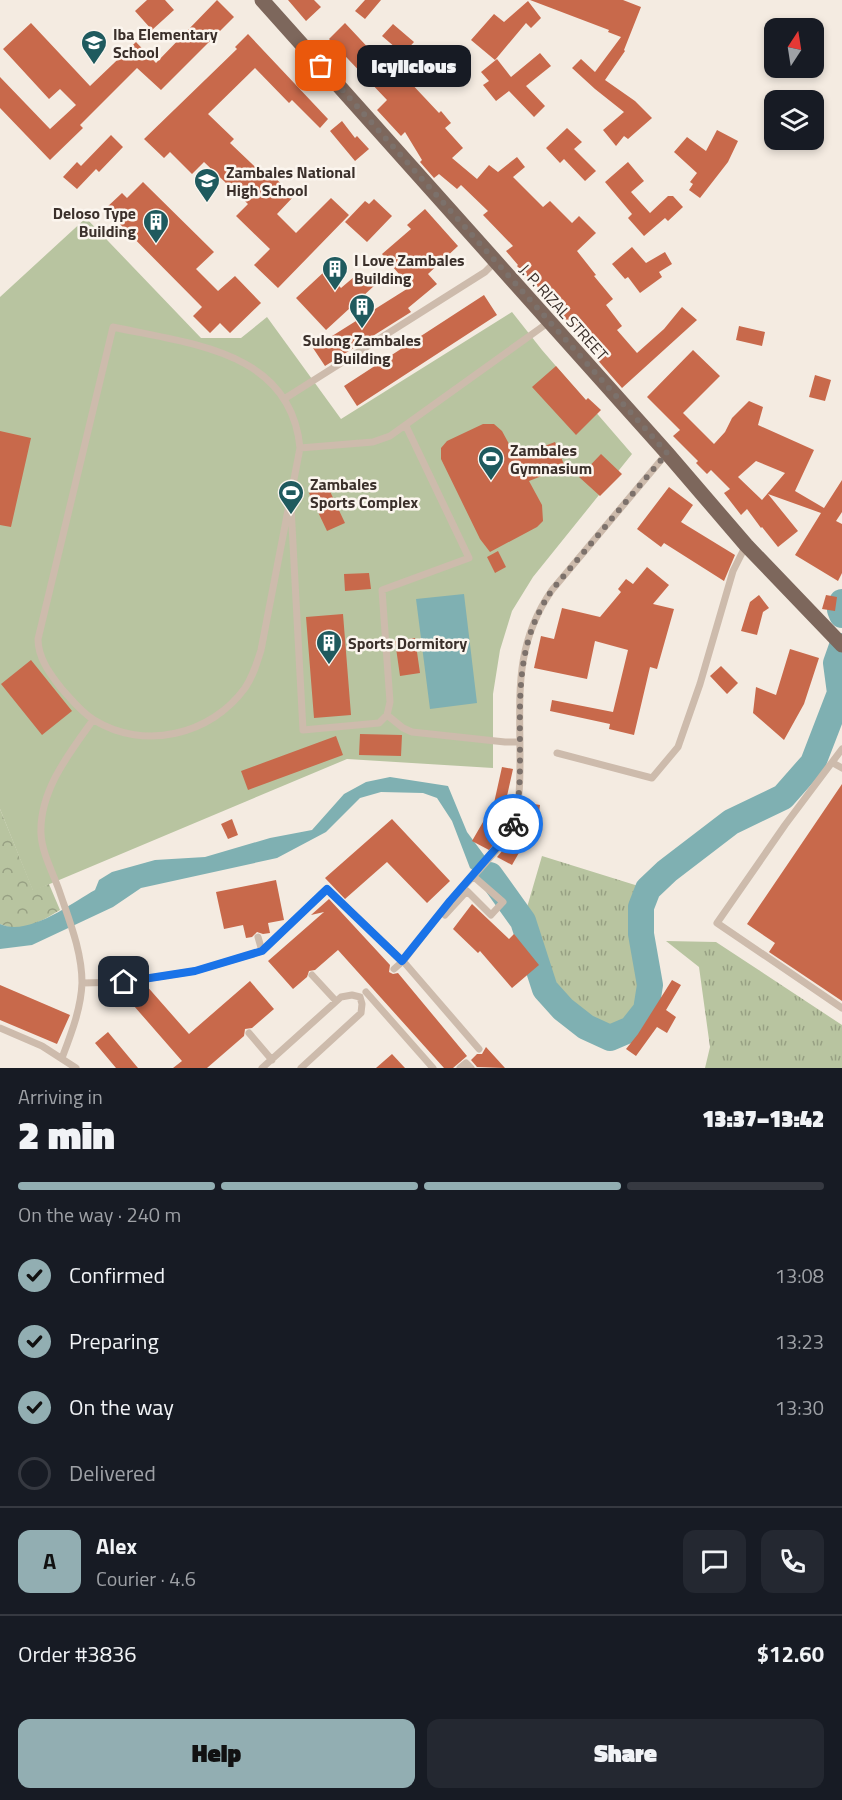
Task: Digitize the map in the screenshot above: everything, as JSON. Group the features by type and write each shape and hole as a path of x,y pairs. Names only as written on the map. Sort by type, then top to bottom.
{"main road":[{"name":"J. P. RIZAL STREET","path":"262,0 667,453 746,545 838,641"}],"lane":[{"path":"284,399 485,273 495,262"},
{"path":"300,448 373,442 390,436 549,321"},
{"path":"113,327 222,352 245,362 266,377 284,399 293,414 299,433 300,448 261,650 255,670 244,688 230,705 208,722 175,734 140,735 109,728 93,720 72,701 54,678 42,658 38,648 38,639 113,327"},
{"path":"291,496 303,730 378,723 387,715 390,702 382,590 469,558 406,426"},
{"path":"394,969 503,840 514,822 518,799 519,688 529,632 540,608 552,590 667,453"},
{"path":"557,753 652,778 678,747 700,684 733,571 746,545"},
{"path":"387,715 412,732 520,742"},
{"path":"62,1058 76,1016 82,983 80,958 72,928 44,849 41,833 52,784 66,757 93,720"},
{"path":"842,749 785,825 717,923 842,1008"},
{"path":"833,763 842,768"},
{"path":"442,912 445,915 467,891 491,915 502,902 474,875"},
{"path":"82,983 124,982 195,971 262,951 327,889 402,961 479,1049"},
{"path":"258,937 262,951"},
{"path":"312,975 336,1001"},
{"path":"262,1068 341,997 366,992"},
{"path":"366,992 428,1066"},
{"path":"301,1068 361,1013 366,992"},
{"path":"0,1029 42,1046 76,1068"},
{"path":"249,1033 272,1060"},
{"path":"460,1068 466,1063 471,1068"}],"green space":[{"name":"Zambales Sports Complex","path":"86,218 201,338 241,338 267,317 341,419 512,312 632,454 533,577 512,611 500,650 493,694 493,768 347,759 33,891 0,809 0,297"},
{"path":"0,809 33,890 49,884 60,910 39,922 23,927 8,927 0,924"},
{"path":"542,856 648,889 642,912 641,929 648,972 648,997 646,1008 640,1019 626,1032 610,1038 586,1027 563,1009 545,989 523,921"},
{"path":"666,941 716,942 842,1025 842,1068 705,1068 710,1047 699,967"}],"water":[{"path":"464,594 477,703 430,709 416,599"},
{"path":"390,777 448,786 467,832 501,878 510,904 491,884 470,868 452,821 437,798 423,793 381,792 360,798 326,832 277,858 141,888 113,907 32,945 0,949 0,924 11,927 23,926 49,917 95,890 99,880 112,872 155,860 205,857 270,838 312,830 344,794 366,782"}],"building":[{"path":"147,0 165,0 174,10 152,30 135,11"},
{"path":"217,0 234,17 161,90 137,68 80,125 83,128 50,160 0,108 0,77 50,129 76,105 60,89 49,99 3,49 31,23 90,86 136,42 156,63"},
{"path":"288,0 314,0 321,7 306,21"},
{"path":"365,0 381,0 365,19 355,11"},
{"path":"530,0 623,0 641,7 625,51 605,80 635,101 652,118 628,139 624,136 616,146 603,130 624,112 572,68 581,59 595,72 621,37 608,32 609,30"},
{"path":"528,1 541,18 531,28 526,23 495,60 471,40 494,14 504,22"},
{"path":"345,23 403,85 408,80 439,113 441,111 451,123 445,128 463,148 452,158 477,179 489,165 498,172 517,157 525,167 513,177 543,207 550,201 572,223 579,216 596,233 577,251 613,299 606,305 622,326 617,330 637,353 664,329 682,307 697,320 622,388 595,357 601,352 581,331 579,333 553,308 537,289 539,288 517,266 506,251 513,246 483,215 488,211 461,185 457,189 439,174 434,178 420,162 422,160 405,132 401,136 377,110 387,100 329,39"},
{"path":"393,24 414,42 403,54 382,36"},
{"path":"248,34 328,119 320,128 292,100 289,103 255,68 208,114 234,139 230,143 269,180 273,176 294,196 277,214 296,233 331,198 349,215 278,288 254,265 270,249 236,216 248,204 204,162 192,174 170,152 164,158 144,139 237,49 235,47"},
{"path":"540,53 551,66 526,86 545,106 534,117 509,91 496,101 483,85 489,81 481,72 497,59 511,77"},
{"path":"342,121 355,138 357,136 369,149 355,161 330,131"},
{"path":"567,128 582,142 574,149 596,171 585,181 564,159 560,163 546,148"},
{"path":"717,130 738,141 728,162 700,198 689,190 693,184 690,182 697,173 674,152 687,137 706,151"},
{"path":"111,135 123,147 99,172 96,169 77,189 63,177 77,162 81,166"},
{"path":"628,162 644,181 631,192 650,213 668,196 673,196 683,207 668,221 665,218 644,236 628,218 632,214 605,182"},
{"path":"143,182 214,252 196,269 218,291 235,276 261,303 230,333 220,323 210,333 193,316 202,307 105,209 122,193 127,198"},
{"path":"374,199 392,216 367,242 345,222 365,201 369,204"},
{"path":"425,209 458,246 428,274 437,284 408,308 411,312 325,366 313,348 410,287 382,254 411,229 407,225"},
{"path":"632,247 646,263 665,252 672,264 659,272 662,277 640,293 628,277 625,279 612,264"},
{"name":"I Love Zambales Building","path":"325,271 341,288 361,271 375,285 326,330 296,298"},
{"path":"484,295 497,315 357,406 344,386"},
{"path":"739,326 765,332 762,346 736,340"},
{"path":"693,350 720,376 683,413 714,444 725,432 732,418 749,401 763,407 758,425 814,450 795,491 824,508 842,480 842,512 836,521 842,524 842,573 838,581 795,555 821,513 768,494 798,531 778,547 747,509 741,515 724,493 730,489 711,470 707,474 696,463 698,461 673,436 680,430 647,397","holes":["756,461 785,473 762,500 738,477"]},
{"path":"556,366 586,400 588,398 601,410 576,435 532,387"},
{"path":"815,375 831,380 825,401 809,397"},
{"name":"Zambales Gymnasium","path":"483,424 494,424 502,431 516,457 555,442 565,467 529,481 542,505 543,521 537,527 490,552 480,539 441,459 441,448 447,441"},
{"path":"0,431 31,438 11,527 0,525"},
{"path":"601,454 622,474 600,496 579,477"},
{"path":"327,485 345,523 327,531 309,493"},
{"path":"669,487 693,505 681,522 735,555 724,581 664,543 661,547 637,529"},
{"path":"498,551 506,567 495,573 487,557"},
{"path":"647,567 669,585 653,604 674,609 657,669 650,667 634,735 609,729 610,724 550,711 552,700 613,712 628,650 595,641 587,679 534,668 541,636 554,639 562,608 600,617 621,592 618,589 626,579 633,584"},
{"path":"369,573 371,589 345,591 344,574"},
{"path":"759,595 769,608 763,612 757,635 741,631 750,602"},
{"path":"826,595 837,597 835,611 822,609"},
{"name":"Sports Dormitory","path":"343,614 351,715 314,718 306,617"},
{"path":"415,638 420,673 400,676 395,641"},
{"path":"790,649 819,658 804,704 784,740 753,713 756,687 776,695"},
{"path":"31,660 72,711 42,735 1,684"},
{"path":"721,666 738,683 727,694 710,676"},
{"path":"360,734 402,735 401,756 359,755"},
{"path":"336,736 343,755 248,790 241,771"},
{"path":"502,767 513,769 501,823 494,837 498,839 489,850 472,841 494,803"},
{"path":"842,784 842,1001 769,952 775,943 747,924"},
{"path":"528,803 540,805 537,827 525,826"},
{"path":"232,819 238,835 228,839 221,824"},
{"path":"392,819 450,881 427,903 387,862 345,899 325,878"},
{"path":"508,844 520,851 512,865 497,857"},
{"path":"276,880 284,920 268,923 270,933 257,932 252,937 246,938 243,925 224,929 216,892"},
{"path":"329,899 390,965 389,972 398,973 467,1056 453,1068 444,1068 338,950 315,970 309,971 307,977 293,989 268,961 324,912 311,915"},
{"path":"472,904 509,939 514,934 539,965 512,988 480,951 478,953 453,929"},
{"path":"672,980 681,985 666,1010 676,1017 667,1033 657,1027 636,1056 626,1049"},
{"path":"250,981 274,1009 252,1028 245,1029 244,1036 207,1068 173,1068 182,1061 127,998 145,984 189,1034"},
{"path":"0,985 70,1015 57,1044 0,1020"},
{"path":"108,1032 138,1068 116,1068 95,1043"},
{"path":"486,1047 505,1068 477,1067 471,1060 477,1054 482,1054"},
{"path":"392,1054 405,1068 376,1068"}],"waterway":[{"path":"842,602 840,610 842,615"},
{"path":"490,875 523,921 545,989 563,1009 586,1027 610,1038 631,1029 646,1010 650,985 641,934 641,907 648,889 667,871 731,822 783,797 813,763 840,693 836,663 842,646"}],"way so far":[{"path":"321,66 667,453 552,590 540,608 529,632 519,688 520,768 518,799 513,824"}],"place":[{"name":"Iba Elementary School","path":"94,66"},
{"name":"Icylicious","path":"321,66"},
{"name":"Zambales National High School","path":"207,204"},
{"name":"Deloso Type Building","path":"156,245"},
{"name":"I Love Zambales Building","path":"335,292"},
{"name":"Sulong Zambales Building","path":"362,330"},
{"name":"Zambales Gymnasium","path":"491,482"},
{"name":"Zambales Sports Complex","path":"291,516"},
{"name":"Sports Dormitory","path":"329,666"}],"route":[{"path":"124,982 195,971 262,951 327,889 402,961 503,840 513,824"}]}
